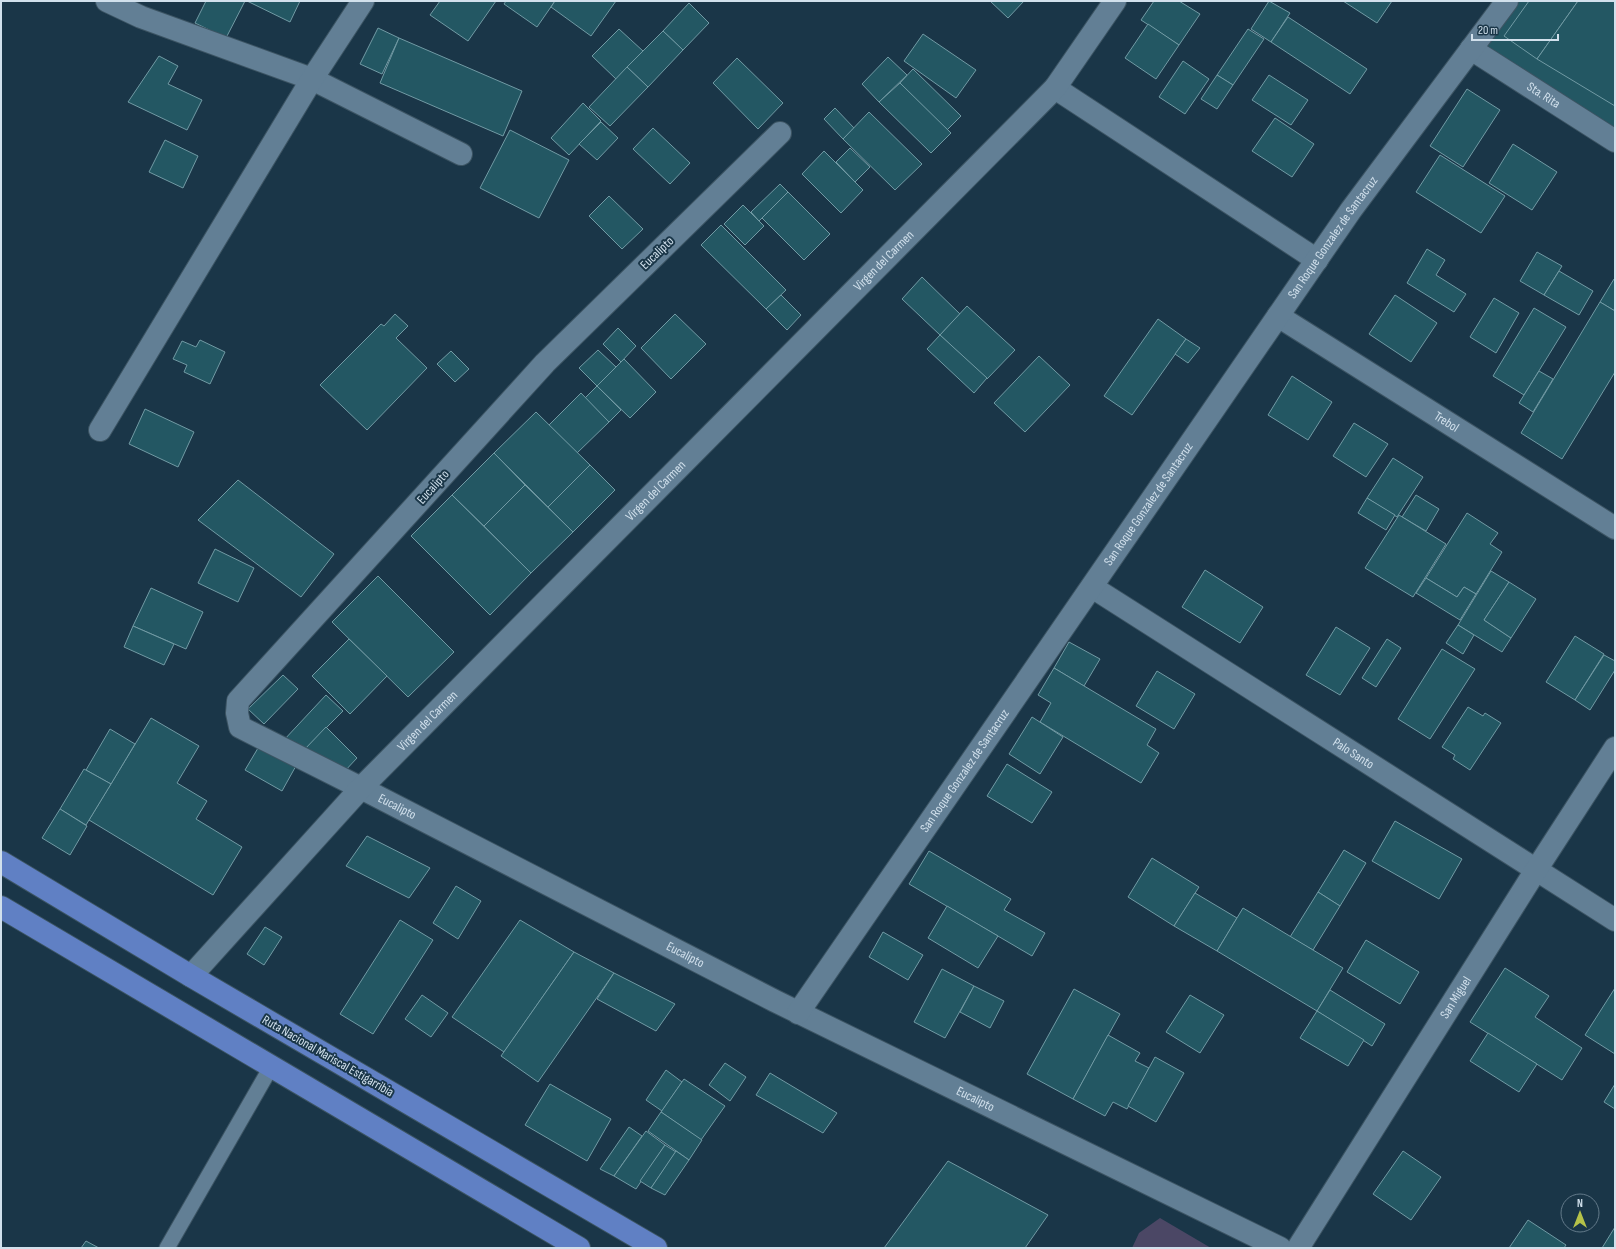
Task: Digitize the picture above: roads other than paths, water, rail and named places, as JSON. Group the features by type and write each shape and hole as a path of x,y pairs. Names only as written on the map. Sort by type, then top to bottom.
{"highway":[{"name":"Ruta Nacional Mariscal Estigarribia","path":"1,862 191,976 656,1248"},
{"path":"1,907 579,1248"},
{"path":"478,1188 559,1248"}],"street":[{"path":"107,1 146,9 312,79 462,154"},
{"path":"100,430 312,79 362,1"},
{"name":"Virgen del Carmen","path":"191,976 361,788 1055,88 1115,1"},
{"name":"San Roque Gonzalez de Santacruz","path":"798,1013 1351,210 1507,1"},
{"name":"Sta. Rita","path":"1471,49 1615,141"},
{"path":"1055,88 1317,260"},
{"name":"Eucalipto","path":"780,133 545,362 238,701 237,713 240,727 798,1013 1280,1248"},
{"name":"Trebol","path":"1278,316 1615,528"},
{"name":"Palo Santo","path":"1092,587 1615,920"},
{"name":"San Miguel","path":"1298,1248 1536,870 1615,748"}],"lane":[{"path":"167,1248 271,1067"}]}
